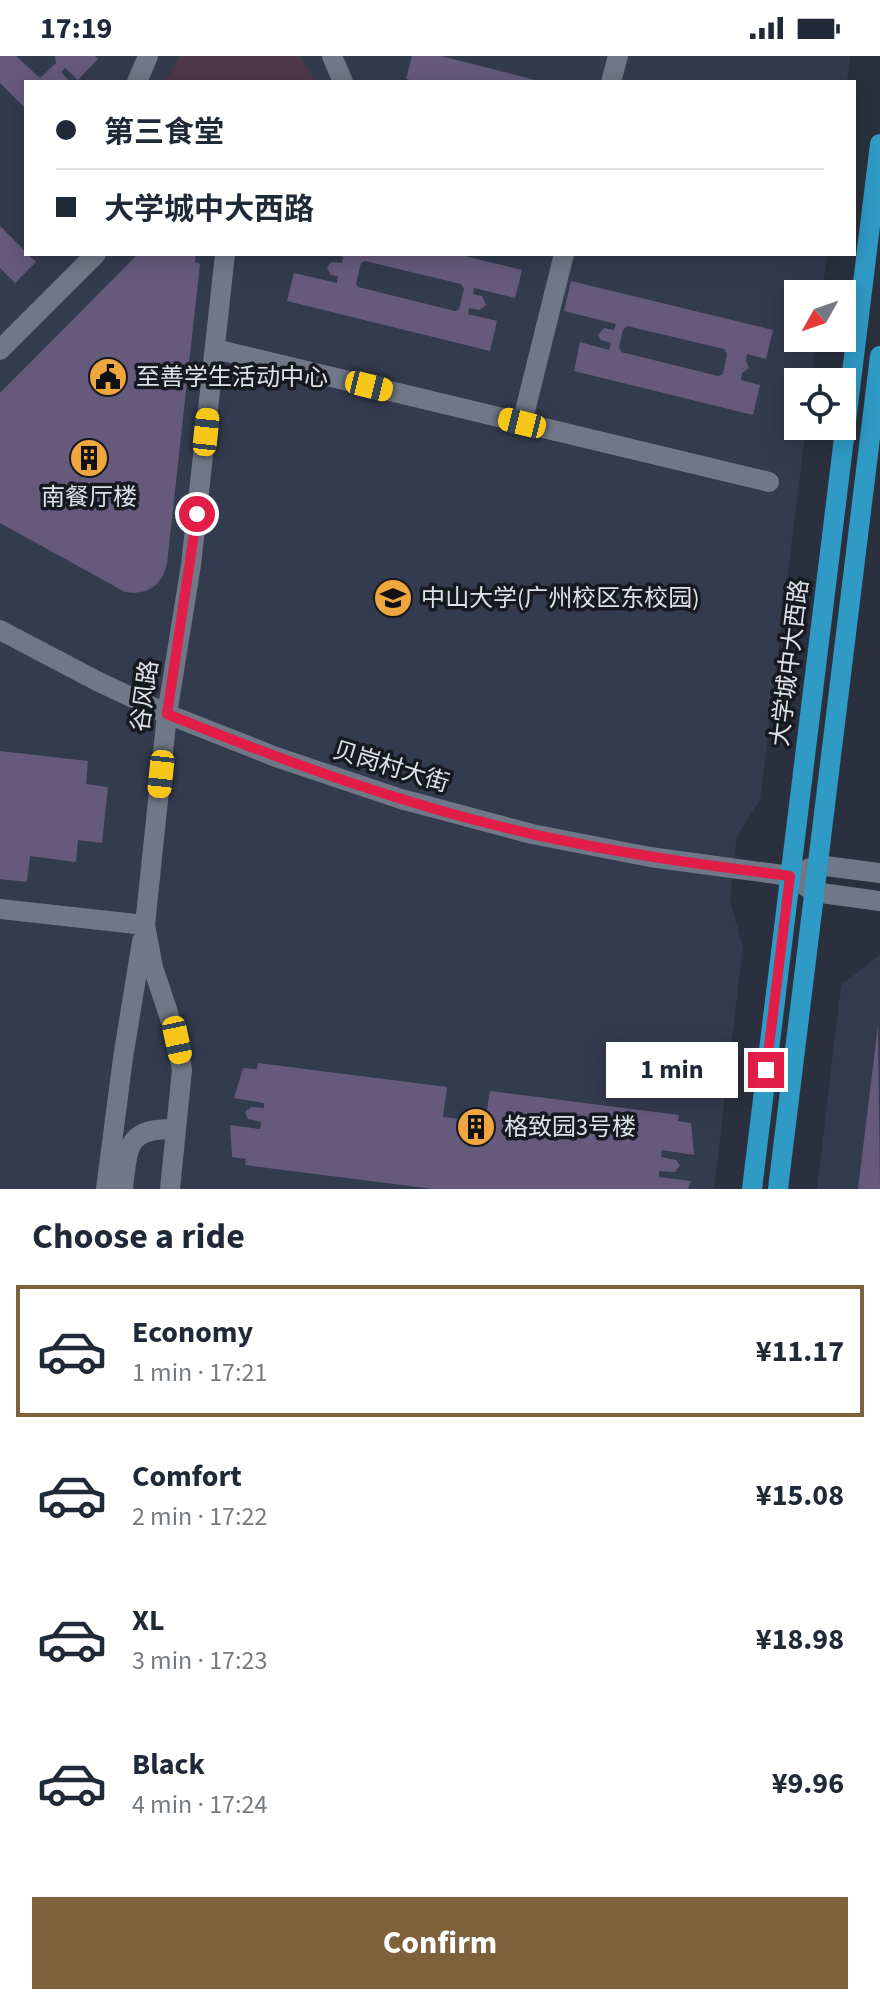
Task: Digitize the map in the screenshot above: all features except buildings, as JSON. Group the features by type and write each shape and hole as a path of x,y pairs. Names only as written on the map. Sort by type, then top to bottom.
{"main road":[{"name":"大学城中大西路","path":"752,1189 880,144"},
{"path":"778,1189 880,356"}],"street":[{"path":"138,80 148,56"},
{"path":"332,56 342,80"},
{"path":"612,80 618,56"},
{"path":"0,350 94,256"},
{"name":"谷风路","path":"176,1188 180,1056 153,967 145,925 167,714 191,565 225,256"},
{"path":"522,423 564,256"},
{"path":"215,349 769,482"},
{"name":"贝岗村大街","path":"0,630 167,714 337,778 475,820 650,857 790,876"},
{"path":"790,876 818,865 880,873"},
{"path":"790,876 814,892 880,901"},
{"path":"0,909 145,925 124,1048 106,1189"},
{"path":"123,1189 126,1161 135,1139 148,1131 176,1129"}],"shaded area":[{"name":"中山大学(广州校区东校园)","path":"0,56 850,56 847,80 24,80 24,256 827,256 824,280 784,280 784,352 814,352 813,368 784,368 784,440 804,440 760,800 737,836 730,900 743,947 714,1189 0,1189"},
{"path":"180,56 300,56 315,80 166,80"},
{"path":"880,955 880,1189 817,1189 841,985"}],"place":[{"name":"至善学生活动中心","path":"108,377"},
{"name":"南餐厅楼","path":"89,458"},
{"name":"中山大学(广州校区东校园)","path":"393,598"},
{"name":"格致园3号楼","path":"476,1127"}],"route":[{"path":"197,514 167,714 337,778 475,820 650,857 790,876 766,1070"}]}
